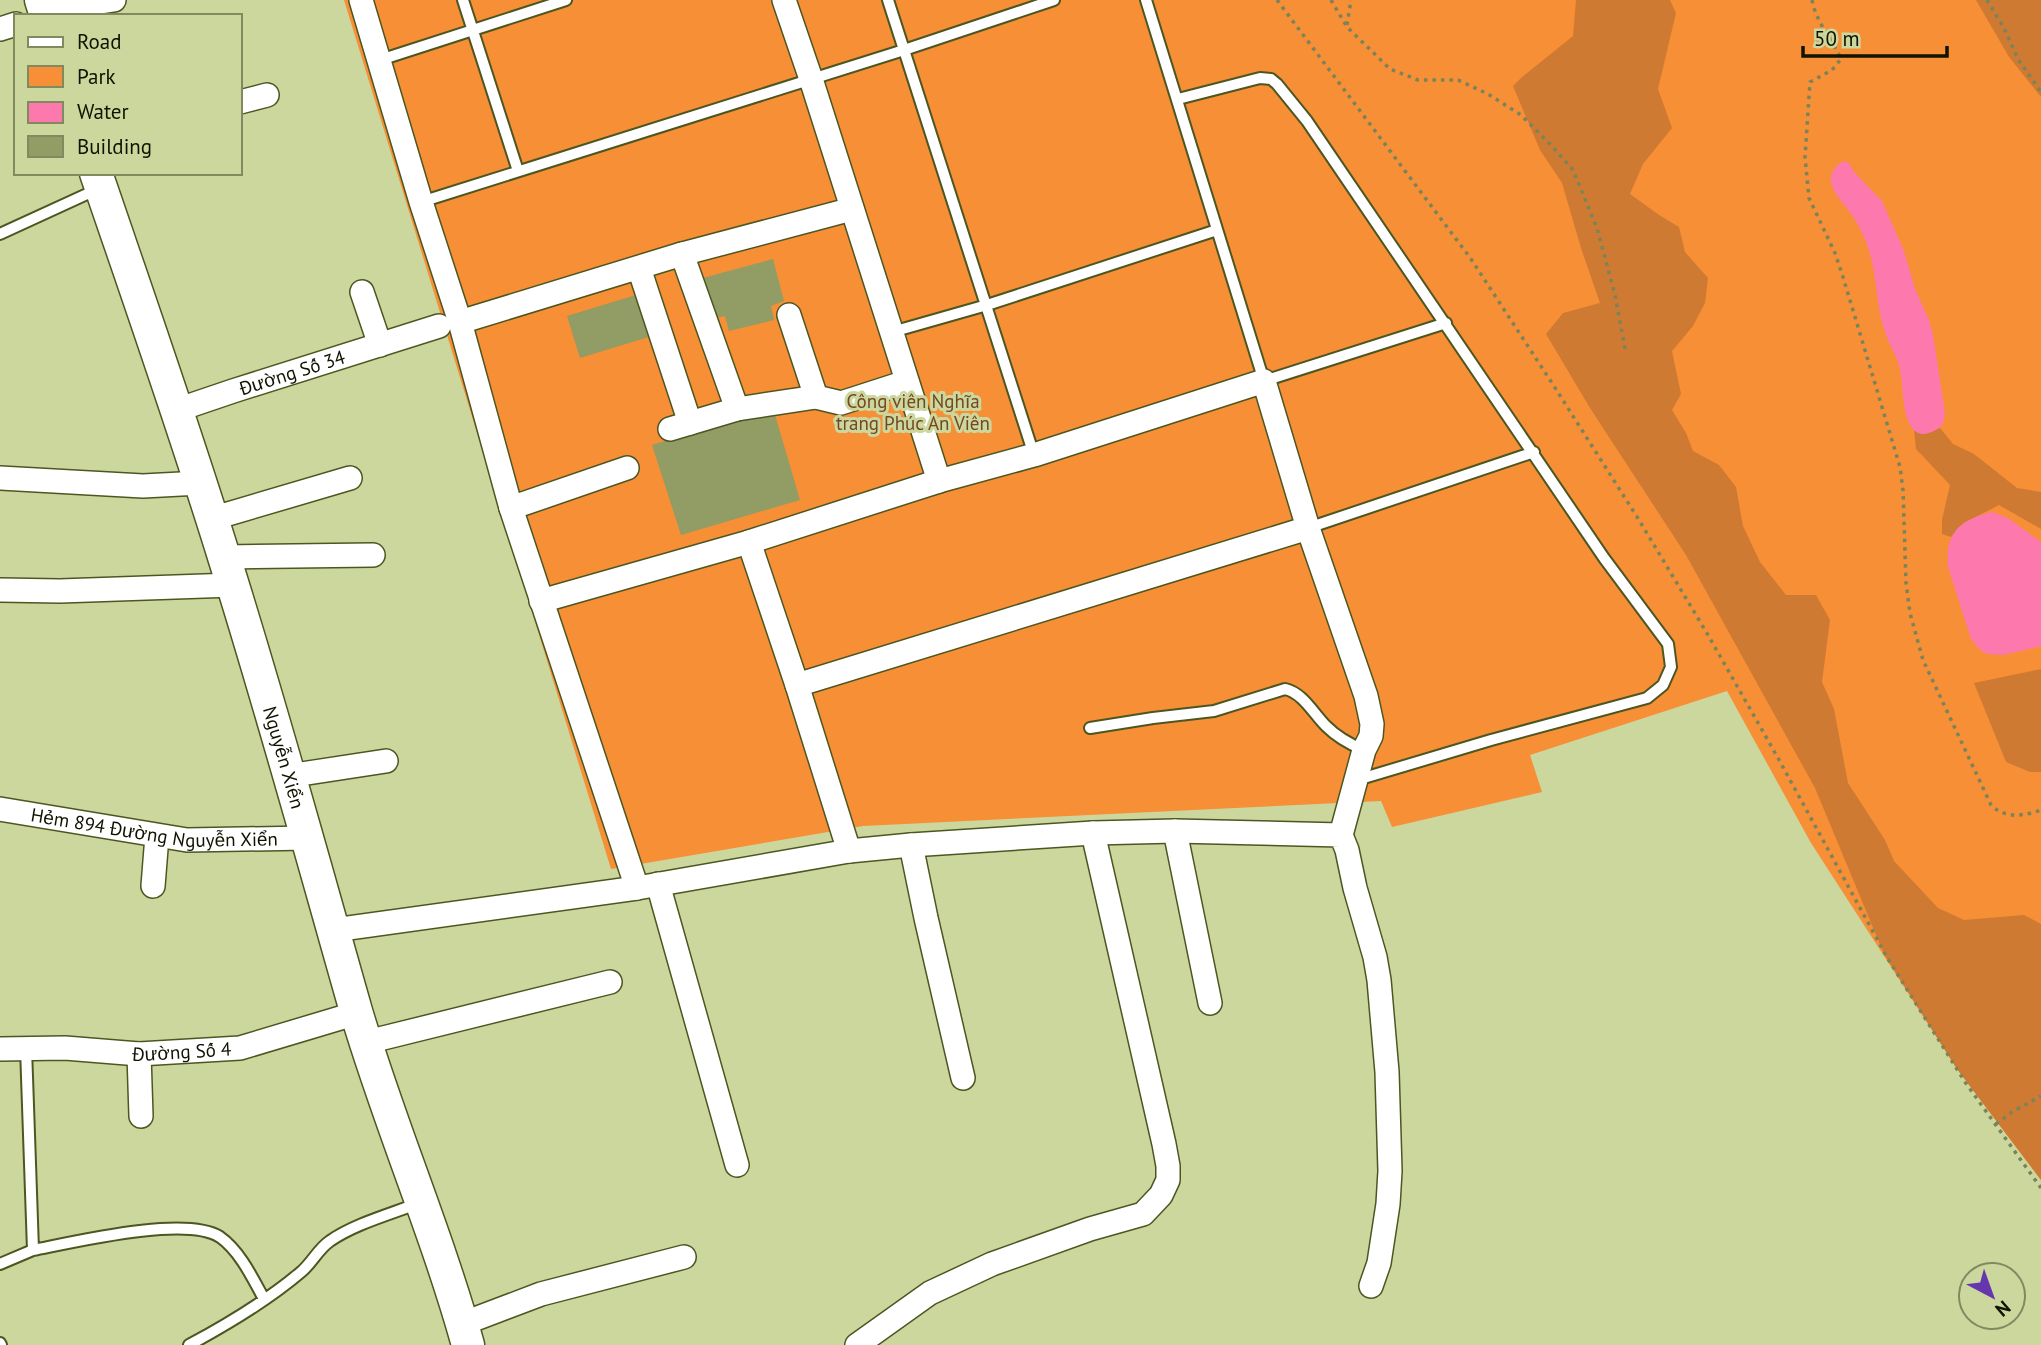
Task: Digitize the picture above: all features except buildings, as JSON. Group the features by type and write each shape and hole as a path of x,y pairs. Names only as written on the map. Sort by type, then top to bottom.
{"main road":[{"name":"Nguyễn Xiển","path":"98,181 229,571 362,1028 465,1334"}],"street":[{"path":"43,11 114,0"},
{"path":"361,0 421,202 450,324 541,601 648,886 737,1165"},
{"path":"784,0 939,481"},
{"path":"242,101 267,95"},
{"name":"Đường Số 34","path":"177,410 406,336 682,254 852,209"},
{"path":"682,254 737,409"},
{"path":"639,268 680,426 737,409 816,397 841,403 906,382"},
{"path":"362,292 380,345"},
{"path":"789,314 816,397"},
{"path":"541,601 749,542 939,481 1034,456 1264,381 1308,528 1366,696 1372,724 1371,736 1364,750 1341,835 1375,957 1387,1072 1390,1171 1388,1204 1383,1246 1371,1286"},
{"path":"511,508 627,468"},
{"path":"0,478 143,486 200,483"},
{"path":"211,519 350,478"},
{"path":"797,684 1308,528"},
{"path":"749,542 849,851"},
{"path":"0,590 60,591 373,555"},
{"path":"288,776 386,761"},
{"name":"Hẻm 894 Đường Nguyễn Xiển","path":"0,809 187,840 308,838"},
{"path":"334,930 648,886 849,851 911,845 1093,833 1175,831 1341,835"},
{"path":"1175,831 1210,1003"},
{"path":"857,1345 939,1288 1037,1247 1143,1214 1161,1195 1168,1180 1164,1144 1093,833"},
{"path":"153,886 157,836"},
{"path":"911,845 963,1078"},
{"name":"Đường Số 4","path":"0,1049 65,1048 139,1054 240,1048 610,982"},
{"path":"139,1054 141,1116"},
{"path":"465,1334 541,1294 684,1257"}],"lane":[{"path":"463,0 518,171"},
{"path":"380,60 566,0"},
{"path":"888,0 1034,456"},
{"path":"421,202 1054,0"},
{"path":"1146,0 1264,381 1446,323"},
{"path":"1178,99 1261,78 1271,79 1277,84 1307,121 1604,558 1668,644 1671,667 1663,685 1647,698 1515,733 1357,780"},
{"path":"0,234 98,181"},
{"path":"891,332 1217,230"},
{"path":"1308,528 1534,452"},
{"path":"1090,728 1214,711 1285,689 1299,695 1337,736 1364,750"},
{"path":"26,1048 33,1250"},
{"path":"189,1345 236,1320 301,1272 332,1239 420,1203"},
{"path":"0,1264 33,1250 120,1234 168,1228 207,1231 230,1246 264,1299"}],"path":[{"path":"1277,0 1471,259 1552,383 1708,635 1888,959 1965,1082 2041,1188"},
{"path":"1331,0 1347,27 1390,69 1418,80 1458,80 1488,94 1521,115 1573,170 1597,228 1615,295 1626,354"},
{"path":"1347,27 1351,0"},
{"path":"1812,0 1816,18 1834,43 1841,60 1832,70 1810,82 1805,157 1809,198 1835,253 1900,467 1904,499 1906,583 1910,613 1923,660 1991,805 1998,813 2008,814 2026,815 2041,810"},
{"path":"1987,0 2018,59 2041,92"},
{"path":"1996,1124 2041,1096"}],"green space":[{"name":"Công viên Nghĩa trang Phúc An Viên","path":"344,0 2041,0 2041,1180 1957,1069 1811,843 1727,691 1530,755 1542,792 1392,827 1381,801 863,826 611,869"}],"shaded area":[{"path":"1576,0 1670,0 1676,13 1658,89 1672,128 1643,164 1630,194 1679,227 1685,252 1708,278 1705,303 1693,326 1672,351 1681,394 1672,410 1693,451 1719,465 1736,487 1743,526 1760,562 1786,595 1816,595 1830,620 1822,682 1834,709 1848,783 1885,840 1894,861 1938,908 1964,920 2024,915 2041,924 2041,1180 1957,1069 1884,954 1815,788 1686,555 1590,408 1546,334 1563,313 1600,303 1562,183 1540,150 1513,86 1573,36"},
{"path":"1976,0 2041,0 2041,97 2009,57"},
{"path":"1940,428 1953,444 1974,454 2017,488 2041,492 2041,529 1999,505 1964,523 1951,537 1942,534 1942,520 1950,485 1916,449 1914,430 1927,432"},
{"path":"2041,669 2041,772 2030,772 2006,762 1974,683"}],"water":[{"path":"1844,161 1849,163 1854,172 1882,201 1929,320 1945,413 1943,424 1930,433 1918,433 1907,419 1899,365 1883,327 1868,248 1854,218 1832,187 1833,172"},
{"path":"1992,512 2008,518 2041,542 2041,646 2003,655 1987,654 1971,639 1948,567 1949,545 1956,530 1971,519"}]}
